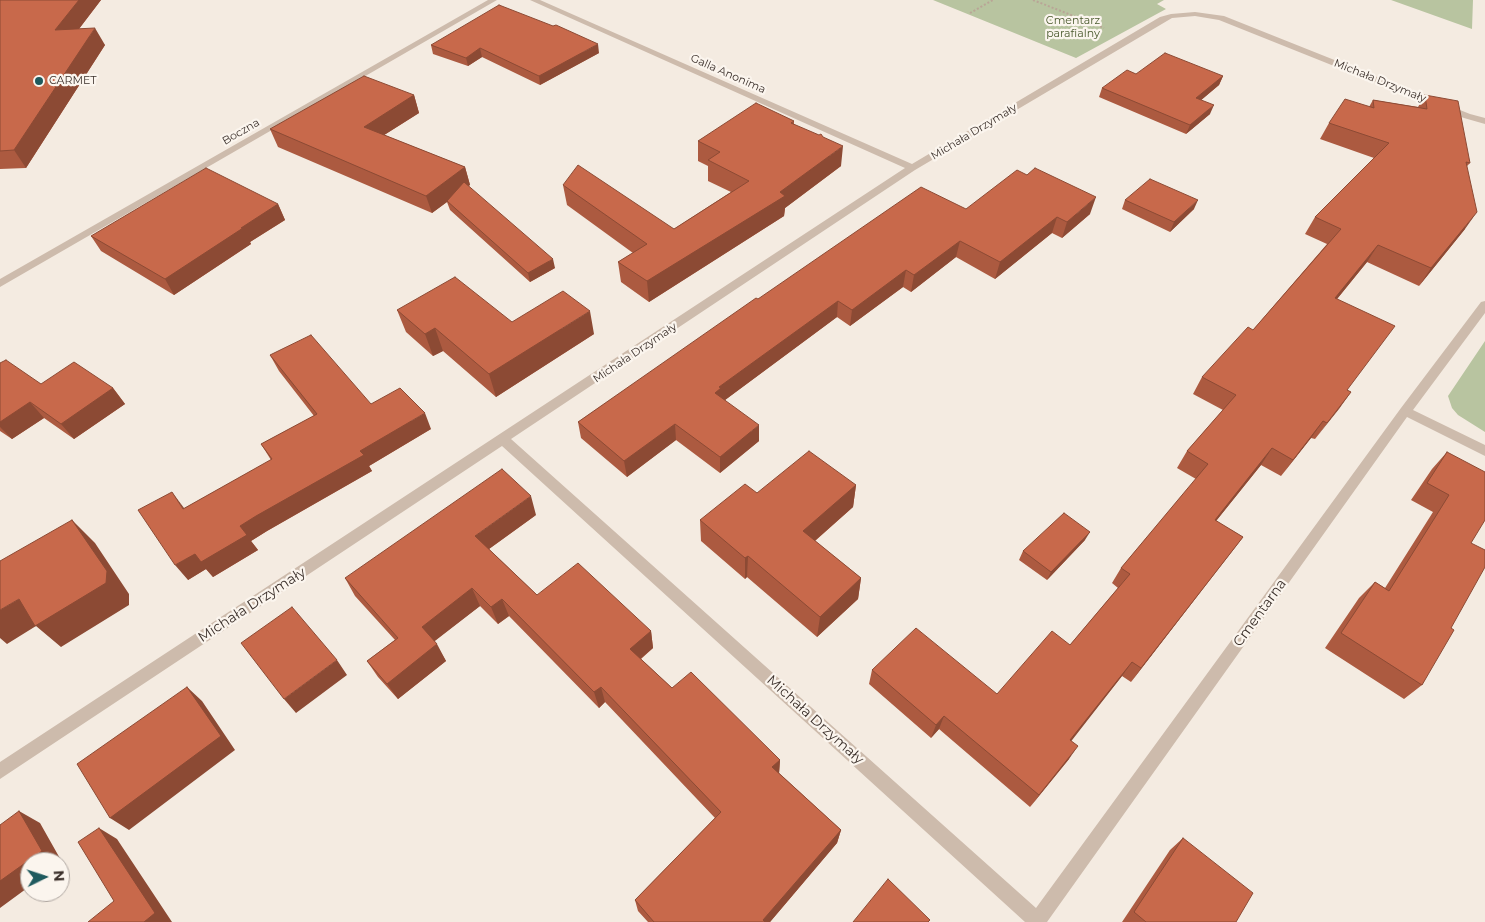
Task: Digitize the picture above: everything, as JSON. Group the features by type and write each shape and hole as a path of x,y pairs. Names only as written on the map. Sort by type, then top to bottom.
{"street":[{"name":"Boczna","path":"0,284 493,0"},
{"name":"Galla Anonima","path":"534,0 912,168"},
{"name":"Michała Drzymały","path":"0,771 504,440 912,168 1163,19 1181,14 1208,15 1234,22 1467,116 1485,121"},
{"name":"Cmentarna","path":"1036,921 1405,411 1485,304"},
{"path":"1405,411 1485,451"},
{"name":"Michała Drzymały","path":"504,440 1036,921"}],"path":[{"path":"970,13 993,0"},
{"path":"1033,0 1111,31"}],"green space":[{"name":"Cmentarz parafialny","path":"933,0 1164,0 1157,4 1166,9 1076,58"},
{"path":"1391,0 1473,0 1472,29"},
{"path":"1485,341 1485,432 1458,415 1452,408 1448,396"}],"building":[{"path":"0,0 79,0 55,30 95,28 14,150 0,151"},
{"path":"499,5 553,26 556,25 598,44 539,76 480,48 466,58 431,45"},
{"path":"1165,53 1223,76 1196,98 1214,105 1190,125 1102,88 1127,70 1136,74"},
{"path":"364,76 414,95 364,127 465,167 426,196 270,129"},
{"path":"1425,95 1458,101 1470,163 1466,162 1477,212 1431,268 1378,245 1335,298 1395,326 1347,390 1351,392 1327,423 1323,421 1293,460 1272,448 1215,520 1243,537 1141,668 1132,662 1070,740 1078,746 1039,795 944,716 936,725 872,670 916,628 997,694 1052,631 1070,645 1130,574 1121,568 1208,464 1187,451 1236,395 1202,377 1248,327 1253,330 1341,229 1315,217 1389,143 1329,123 1345,99 1374,108 1373,100 1427,109"},
{"path":"756,103 794,121 791,123 819,135 821,134 823,137 843,146 780,192 785,196 647,281 618,262 647,244 563,185 578,165 674,229 749,181 708,160 720,152 698,141"},
{"path":"206,168 278,204 165,279 91,236"},
{"path":"1035,168 1096,197 1067,222 1057,217 1000,262 960,241 914,275 906,270 852,310 838,301 719,387 721,388 715,393 759,425 720,457 675,424 624,461 578,422 756,298 758,299 921,187 966,209 1017,170 1027,175"},
{"path":"1150,179 1198,200 1174,222 1125,200"},
{"path":"464,182 553,259 528,273 447,201"},
{"path":"455,277 512,322 563,291 590,311 489,374 435,328 425,334 397,310"},
{"path":"311,335 371,404 400,388 425,413 360,451 364,455 240,526 247,535 201,562 195,554 175,565 138,510 172,492 183,509 272,459 261,444 317,414 270,355"},
{"path":"6,360 41,384 74,362 113,388 61,424 30,402 0,422 0,363"},
{"path":"809,451 856,485 803,531 861,578 820,617 748,556 745,558 700,520 745,484 757,493"},
{"path":"1447,452 1485,472 1485,520 1471,543 1485,550 1485,567 1451,628 1454,630 1422,685 1341,633 1375,582 1389,591 1449,495 1427,483"},
{"path":"502,469 531,496 475,536 537,595 578,563 651,631 630,649 672,688 691,672 780,760 772,767 841,830 763,920 765,922 654,922 635,900 721,812 601,687 594,692 502,599 491,607 472,588 422,627 437,644 387,684 367,661 398,638 345,578"},
{"path":"1064,513 1090,532 1051,572 1023,551"},
{"path":"72,520 107,571 106,583 35,626 19,599 0,610 0,561"},
{"path":"292,607 337,660 284,699 241,643"},
{"path":"187,687 221,736 110,818 77,764"},
{"path":"19,811 42,851 20,852 20,867 0,881 0,825"},
{"path":"99,828 155,913 144,922 88,922 114,901 78,842"},
{"path":"1183,838 1253,893 1236,922 1146,922 1134,912"},
{"path":"888,879 930,920 928,922 853,922"}],"place":[{"name":"CARMET","path":"39,81"}]}
